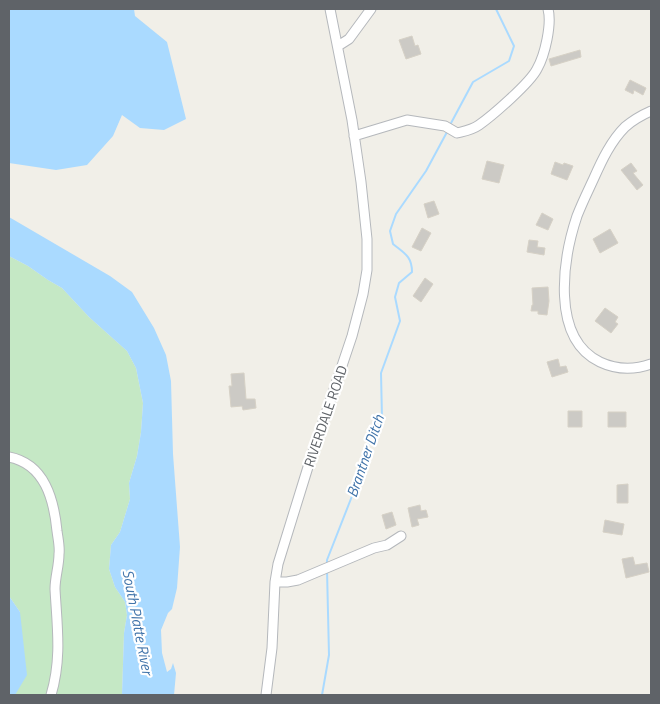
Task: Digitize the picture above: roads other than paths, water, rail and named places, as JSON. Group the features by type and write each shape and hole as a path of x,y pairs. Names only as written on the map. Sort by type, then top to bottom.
{"street":[{"name":"RIVERDALE ROAD","path":"266,695 272,648 275,582 293,514 352,336 365,281 368,251 367,228 354,136 330,9"},
{"path":"338,46 350,39 371,9"},
{"path":"354,136 407,120 449,129 457,133 470,130 479,125 526,84 537,69 544,52 550,24 548,9"},
{"path":"651,111 638,117 626,126 606,153 582,204 570,244 566,267 565,293 569,323 580,346 592,358 608,366 625,368 651,364"},
{"path":"9,457 17,458 31,468 44,482 54,506 60,553 55,586 59,640 57,675 51,695"},
{"path":"275,582 287,582 326,568 374,548 387,545 401,536"}],"water":[{"path":"9,9 134,9 135,16 167,42 186,119 164,130 140,128 122,115 113,136 87,165 56,170 9,163"},
{"name":"South Platte River","path":"9,217 110,276 132,292 154,328 166,355 171,381 173,454 180,547 177,588 172,609 168,613 161,630 162,653 167,672 171,669 173,663 176,673 174,695 122,695 124,633 127,615 125,602 115,587 109,569 111,545 120,532 130,499 129,483 137,456 141,432 143,403 136,368 127,351 89,317 62,288 9,256"},
{"path":"9,596 20,612 27,675 15,695 9,695"}],"waterway":[{"name":"Brantner Ditch","path":"450,125 473,82 509,61 514,46 496,9"},
{"name":"Brantner Ditch","path":"327,566 327,560 354,491 363,455 382,418 381,373 400,321 395,297 399,283 412,272 409,258 393,244 390,231 396,214 426,171 447,132"},
{"name":"Brantner Ditch","path":"322,695 329,655 327,570"}]}
